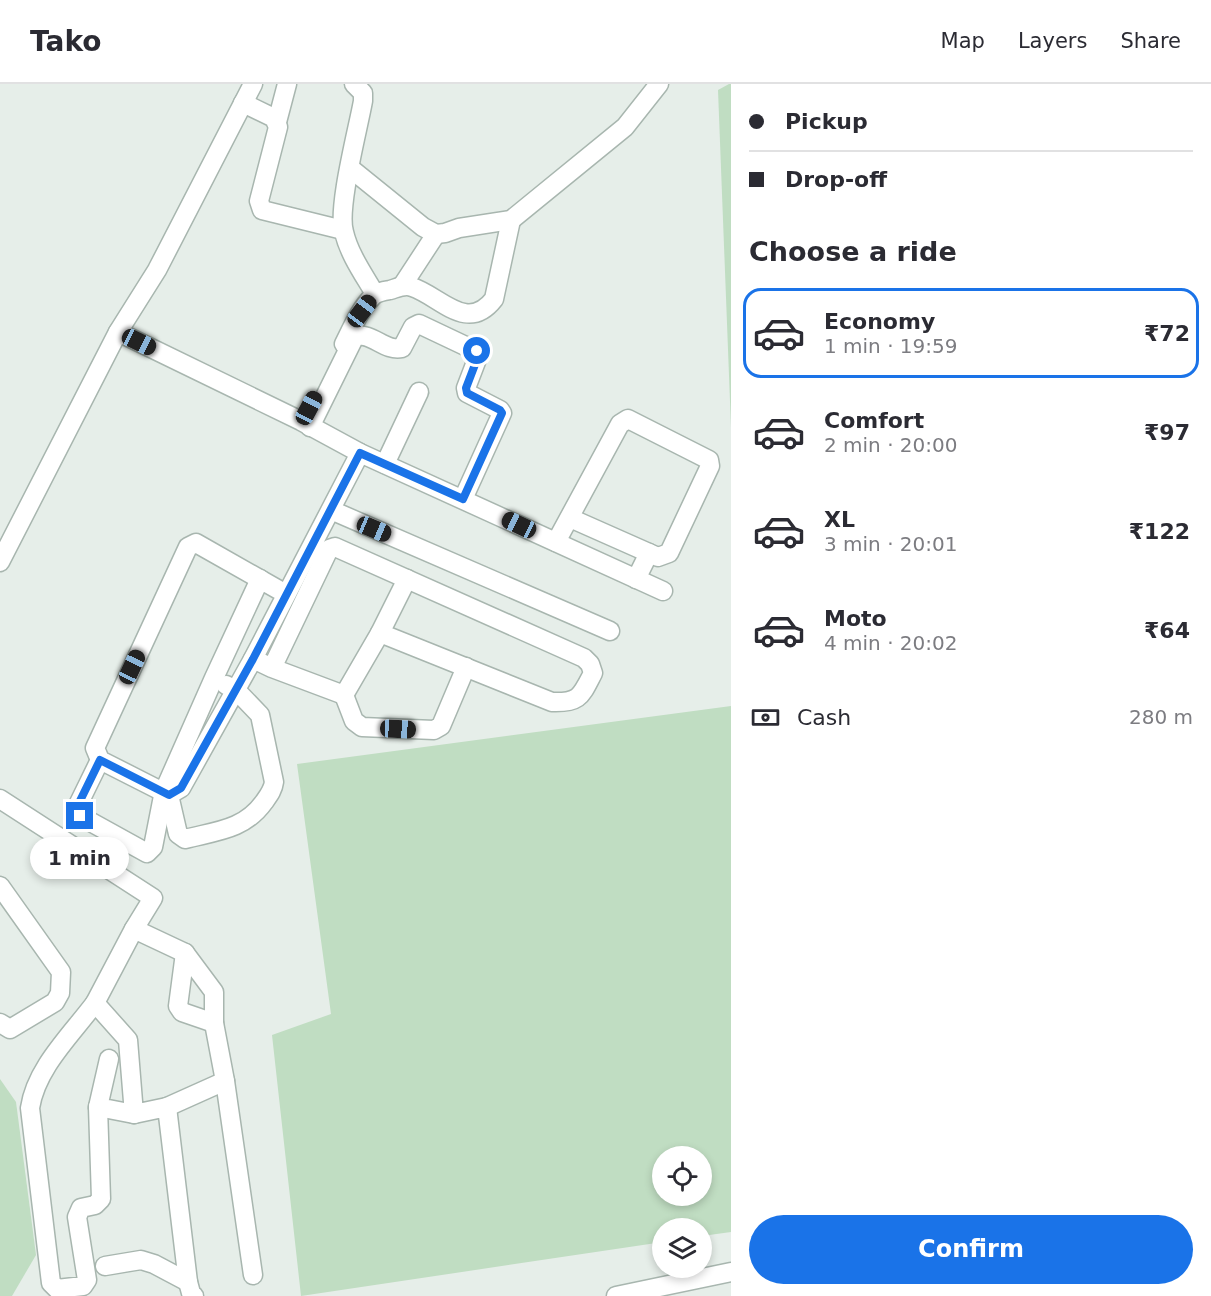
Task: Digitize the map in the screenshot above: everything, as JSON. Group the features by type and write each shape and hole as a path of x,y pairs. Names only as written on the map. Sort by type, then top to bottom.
{"street":[{"path":"0,562 118,332 157,270 253,84"},
{"path":"287,84 260,201 262,210 343,230"},
{"path":"354,84 363,93 363,101 344,205 343,230 375,294"},
{"path":"350,168 423,227 436,234 511,220 625,127 659,84"},
{"path":"243,103 278,122"},
{"path":"305,424 362,311 375,294 402,286 412,287 457,312 475,313 486,308 494,299 511,220"},
{"path":"402,286 436,234"},
{"path":"305,424 355,336 363,334 396,350 402,348 413,327 419,324 467,346 479,354 466,388 467,393 502,413 463,499"},
{"path":"118,332 385,465 663,591"},
{"path":"385,465 419,392"},
{"path":"556,542 620,424 628,419 709,460 710,466 669,553 658,557 649,554 570,518"},
{"path":"286,594 196,543 188,547 95,748 100,760 167,793 181,788 253,659 360,453"},
{"path":"331,510 610,631"},
{"path":"272,668 329,549 335,547 584,658 590,664 593,673 581,697 568,703 552,702 380,633"},
{"path":"636,579 649,554"},
{"path":"100,760 77,807 80,816 147,853 153,847 167,793 214,678 260,579"},
{"path":"344,695 380,633 407,579"},
{"path":"253,659 344,695 354,721 362,727 434,730 441,726 466,667"},
{"path":"167,793 178,834 185,839 239,826 255,814 273,789 274,782 260,716 236,690 214,678"},
{"path":"0,799 153,898 95,1004 38,1077 32,1092 30,1108 51,1283 57,1289 82,1286 87,1280 77,1217 81,1208 95,1205 101,1199 98,1107 109,1059"},
{"path":"0,885 61,972 60,993 55,1002 10,1029 0,1023"},
{"path":"134,929 185,953 214,992 214,1023 254,1275"},
{"path":"185,953 178,1006 182,1012 214,1023"},
{"path":"95,1004 128,1040 134,1114"},
{"path":"98,1107 134,1114 167,1107 225,1081"},
{"path":"167,1107 191,1289"},
{"path":"105,1266 141,1260 154,1264 191,1289"},
{"path":"616,1296 731,1272"}],"green space":[{"path":"731,84 731,427 718,90"},
{"path":"731,706 731,1232 712,1235 712,1218 652,1218 652,1244 301,1296 272,1035 331,1014 297,764"},
{"path":"0,1079 16,1102 36,1255 12,1296 0,1296"}],"route":[{"path":"80,816 77,807 100,760 169,795 181,788 253,659 360,453 463,499 502,413 467,393 466,388 479,354 477,351"}]}
